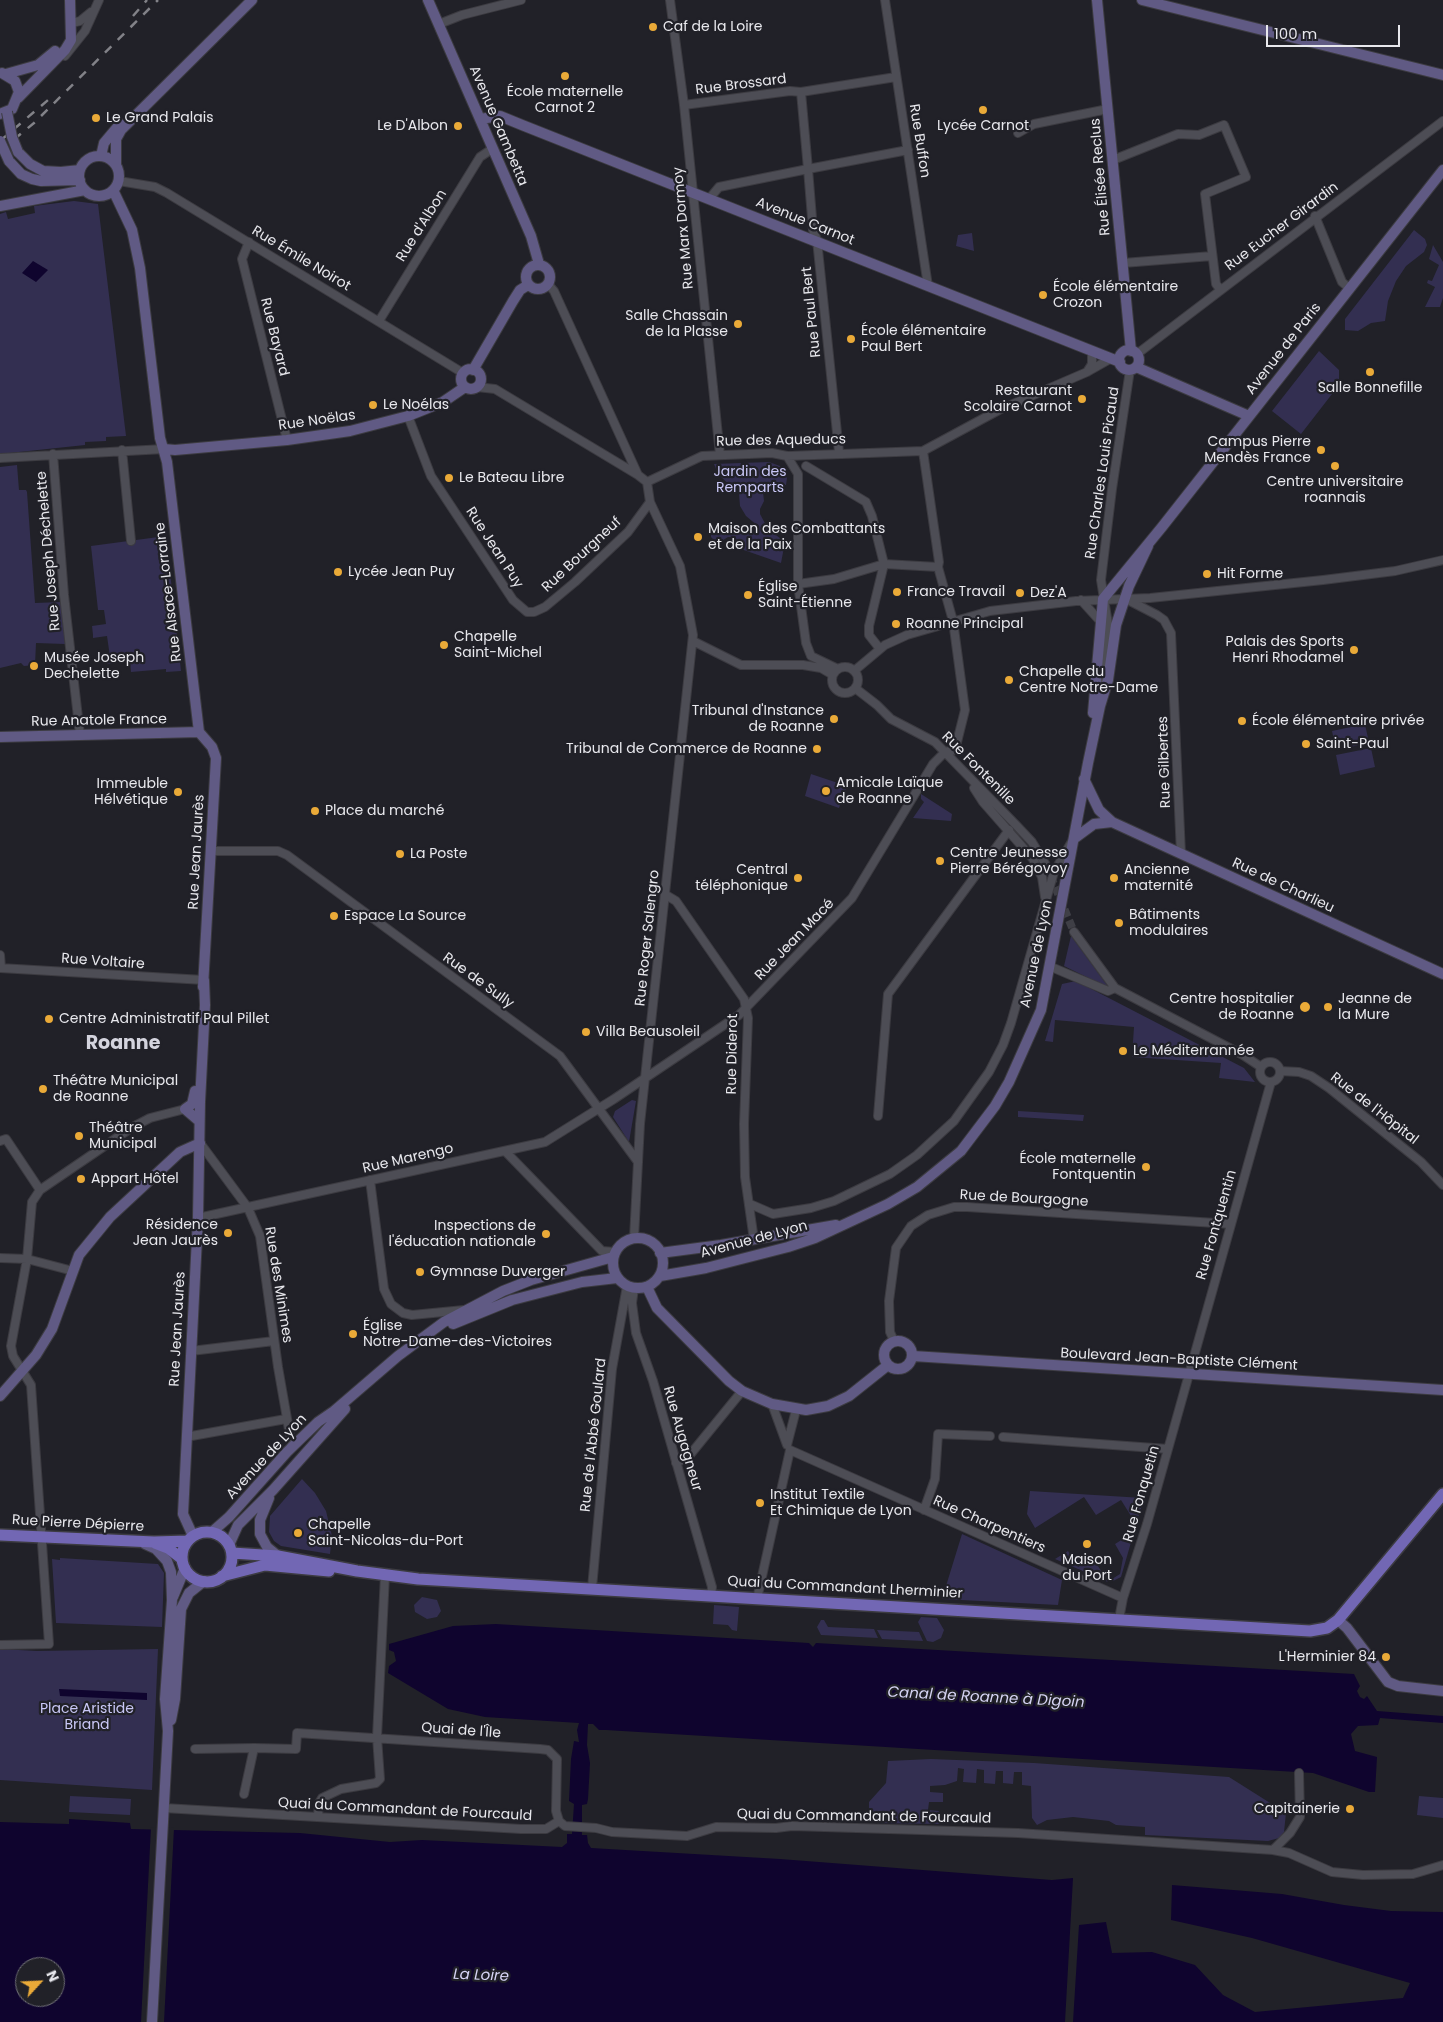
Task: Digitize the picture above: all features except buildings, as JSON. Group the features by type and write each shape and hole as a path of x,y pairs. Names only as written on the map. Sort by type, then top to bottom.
{"main road":[{"path":"1338,1620 1443,1494"},
{"path":"212,1532 223,1538 230,1549 230,1566 222,1576 214,1580 204,1581 193,1577 184,1564 190,1538 212,1532"},
{"name":"Rue Pierre Dépierre","path":"0,1535 154,1542 190,1538"},
{"name":"Rue Pierre Dépierre","path":"154,1542 168,1548 184,1564"},
{"name":"Quai du Commandant Lherminier","path":"230,1549 278,1556 348,1570 434,1580 1310,1630 1326,1628 1338,1620"},
{"name":"Quai du Commandant Lherminier","path":"222,1576 265,1565 330,1572 348,1570"}],"street":[{"path":"70,0 72,35 68,45 4,113 18,152 30,164 43,171 61,172 81,180 96,196 102,196 113,190 119,181 116,164 116,139 121,130 252,0"},
{"path":"42,74 64,57 79,41 99,0"},
{"path":"101,156 104,143 117,127 245,0"},
{"name":"Avenue Gambetta","path":"428,0 531,236 539,264"},
{"path":"438,24 462,15 521,0"},
{"name":"Rue Marx Dormoy","path":"670,0 694,193 720,455"},
{"name":"Rue Buffon","path":"885,0 928,286"},
{"name":"Rue Élisée Reclus","path":"1098,0 1122,263 1134,352"},
{"path":"1142,0 1443,74"},
{"path":"3,73 32,67 45,61 60,45 72,23 85,18 94,8"},
{"path":"3,73 15,81 18,98"},
{"name":"Rue Brossard","path":"684,105 790,91 801,92 896,78"},
{"name":"Rue Brossard","path":"801,92 808,169"},
{"path":"1018,133 1034,124 1108,109"},
{"name":"Avenue Carnot","path":"480,119 500,116 817,240 1115,360"},
{"name":"Rue Eucher Girardin","path":"1134,352 1443,121"},
{"path":"1113,160 1178,134 1199,135 1224,126 1246,177 1205,194 1216,284 1220,289"},
{"path":"0,141 8,161 21,174 40,181 81,180"},
{"name":"Rue d'Albon","path":"379,321 480,157 492,150"},
{"path":"709,199 719,187 908,150"},
{"path":"81,180 88,159 101,156 112,160 116,164"},
{"name":"Rue Paul Bert","path":"808,169 813,230 817,240 839,452"},
{"name":"Avenue de Paris","path":"1148,546 1443,170"},
{"path":"0,206 81,180"},
{"name":"Rue Émile Noirot","path":"119,181 155,187 379,321 468,371"},
{"name":"Rue Alsace-Lorraine","path":"113,190 136,246 160,438 164,449 199,732"},
{"path":"1315,216 1342,282 1349,288"},
{"name":"Rue Bayard","path":"249,242 242,258 287,440"},
{"path":"1122,263 1212,256"},
{"path":"539,264 548,270 550,277 548,284 538,289 528,284 526,273 531,266 539,264"},
{"path":"528,284 520,290 461,379 465,387 470,389 477,387 495,389 647,482"},
{"path":"548,284 554,291 638,475"},
{"path":"1087,372 1092,364 1092,351"},
{"path":"945,752 955,750 965,710 953,621 938,567 939,562 923,451 999,410 1115,360 1122,353 1134,352 1139,360 1133,369"},
{"path":"1115,360 1122,367 1133,369 1249,416"},
{"name":"Rue Charles Louis Picaud","path":"1100,706 1108,624 1101,580 1112,489 1133,369"},
{"path":"468,371 478,373 481,378 477,387"},
{"name":"Rue Noëlas","path":"164,449 175,450 287,440 350,431 408,416 443,402 465,387"},
{"name":"Rue Jean Puy","path":"408,416 431,476 513,600 522,610"},
{"path":"0,458 164,449"},
{"path":"122,450 131,541"},
{"name":"Rue des Aqueducs","path":"647,482 698,457 772,453 787,456 839,452 923,451"},
{"path":"798,474 820,453"},
{"name":"Rue Joseph Déchelette","path":"52,454 64,595 80,735"},
{"path":"787,456 798,474 798,584 806,643 811,656 835,672"},
{"path":"806,466 866,502 884,564 869,626 869,634 880,649"},
{"name":"Rue Roger Salengro","path":"634,1238 638,1162 646,1078 693,641 680,566 650,502 647,482"},
{"name":"Rue Bourgneuf","path":"522,610 534,612 545,607 575,582 628,532 650,502"},
{"path":"1103,599 1148,546"},
{"name":"Avenue de Lyon","path":"660,1276 706,1268 788,1247 852,1222 917,1187 961,1151 977,1131 1009,1082 1041,1010 1075,838 1084,779 1100,706 1108,680 1116,625 1124,598 1148,546"},
{"path":"854,670 880,649 907,635 953,621 1018,607 1080,600 1150,598 1373,574 1443,560"},
{"path":"1124,598 1125,585 1133,562"},
{"path":"798,584 821,581 884,564 938,567"},
{"name":"Rue Gilbertes","path":"1124,598 1164,620 1171,633 1181,854"},
{"name":"Avenue de Lyon","path":"1088,763 1103,599"},
{"path":"1080,600 1100,622"},
{"path":"693,641 741,665 803,665 835,672 848,667 854,670 858,681 855,688 849,692 838,691 833,684 835,672"},
{"path":"803,665 811,656"},
{"name":"Rue Fontenille","path":"855,688 878,705 892,719 929,738 945,752 968,778 1018,826 1032,842 1046,865"},
{"name":"Rue Anatole France","path":"0,737 199,732"},
{"name":"Rue Jean Jaurès","path":"190,1538 183,1514 198,1218 199,1121 205,1005 204,980 216,758 212,747 199,732"},
{"name":"Rue Jean Macé","path":"614,1099 746,1008 852,898 933,764 945,752"},
{"path":"968,778 983,802 1024,846 1038,868 1046,899"},
{"name":"Rue de Charlieu","path":"1084,779 1099,810 1112,822 1443,974"},
{"path":"750,1204 773,1214 811,1208 834,1201 890,1174 922,1151 954,1121 984,1080 1003,1046 1012,1023 1054,872 1075,838 1094,824 1112,822"},
{"path":"878,1116 888,994 1010,830"},
{"name":"Rue de Sully","path":"210,851 278,850 287,855 560,1056 597,1109 638,1162"},
{"name":"Rue Diderot","path":"666,894 676,902 744,999 746,1008 745,1177 754,1240"},
{"path":"1074,932 1115,988 1243,1055 1261,1067"},
{"path":"0,955 0,968"},
{"path":"1049,966 1108,991 1115,988"},
{"name":"Rue Voltaire","path":"0,968 204,980"},
{"name":"Rue Jean Jaurès","path":"185,1109 192,1104 195,1098 199,1014 204,980"},
{"path":"1266,1063 1273,1063 1280,1071 1277,1080 1271,1082 1262,1079 1259,1073 1261,1067 1266,1063"},
{"name":"Rue de l'Hôpital","path":"1280,1071 1299,1072 1311,1076 1329,1088 1422,1162 1443,1185"},
{"name":"Rue Fontquentin","path":"1188,1374 1271,1082"},
{"name":"Rue Marengo","path":"198,1218 545,1142 614,1099"},
{"path":"0,1645 49,1644 29,1382 13,1356 11,1346 27,1259 32,1202 40,1190 143,1121 185,1109 199,1121"},
{"path":"3,1140 40,1190"},
{"path":"2,1395 36,1355 52,1329 79,1255 110,1217 180,1152 200,1143"},
{"name":"Rue des Minimes","path":"200,1143 248,1208 260,1236 274,1341 292,1447"},
{"path":"505,1151 602,1251 614,1255"},
{"path":"370,1180 384,1289 391,1304 403,1313 412,1315 466,1310"},
{"name":"Rue de Bourgogne","path":"894,1341 890,1332 889,1310 891,1276 896,1248 911,1226 928,1215 941,1210 954,1207 991,1208 1231,1224"},
{"name":"Avenue de Lyon","path":"660,1253 754,1240 852,1222"},
{"path":"634,1238 650,1241 660,1253 662,1268 660,1276 647,1287 631,1287 617,1278 614,1271 614,1255 620,1246 634,1238"},
{"name":"Avenue de Lyon","path":"212,1532 229,1517 292,1447 318,1422 367,1384 398,1356 444,1322 531,1280 614,1255"},
{"path":"0,1258 27,1259 73,1271"},
{"name":"Avenue de Lyon","path":"398,1356 455,1323 499,1304 582,1282 617,1278"},
{"name":"Rue Augagneur","path":"631,1287 636,1333 653,1380 712,1587 711,1596"},
{"name":"Rue de l'Abbé Goulard","path":"592,1588 612,1369 631,1287"},
{"path":"647,1287 657,1308 742,1391 772,1404 796,1410 818,1409 840,1402 888,1365"},
{"path":"191,1351 274,1341"},
{"path":"894,1341 907,1344 913,1356 909,1364 901,1369 888,1365 885,1351 894,1341"},
{"name":"Boulevard Jean-Baptiste Clément","path":"913,1356 1443,1390"},
{"name":"Rue Fonquetin","path":"1119,1619 1123,1598 1188,1374"},
{"name":"Avenue de Lyon","path":"230,1549 238,1525 273,1490 367,1384"},
{"path":"676,1462 689,1456 742,1391"},
{"path":"772,1404 788,1448"},
{"path":"757,1598 796,1410"},
{"path":"186,1437 286,1419"},
{"path":"924,1510 935,1479 938,1434 990,1436"},
{"path":"1003,1437 1168,1448"},
{"name":"Rue Charpentiers","path":"788,1448 1123,1598"},
{"path":"273,1490 261,1514 259,1526 263,1542 278,1556"},
{"path":"140,1541 156,1549 167,1561 171,1572 174,1631 173,1658 165,1699 168,1731 152,2022"},
{"path":"172,1600 184,1564"},
{"path":"318,1817 319,1803 322,1798 350,1787 378,1782 377,1737 385,1575"},
{"path":"174,1631 185,1598 204,1581"},
{"path":"1338,1620 1347,1628 1388,1682 1398,1686 1443,1691"},
{"name":"Quai de l'Île","path":"254,1748 296,1749 297,1733 548,1750 557,1760 556,1811 559,1821"},
{"path":"196,1748 254,1748 244,1794"},
{"path":"1273,1850 1290,1833 1300,1816 1299,1773"},
{"name":"Quai du Commandant de Fourcauld","path":"164,1808 521,1829 546,1829 559,1821 571,1827 596,1828 612,1832 687,1836 716,1828 776,1828 792,1826 1018,1833 1273,1850 1289,1853 1332,1872 1355,1874 1412,1874 1443,1865"}],"green space":[{"path":"74,201 98,204 126,436 106,437 106,441 85,442 85,445 0,454 0,214 6,212 8,219 35,213 34,206"},
{"path":"1414,230 1425,239 1427,245 1424,252 1406,266 1396,281 1388,301 1385,321 1371,323 1358,331 1345,330 1345,319"},
{"path":"972,233 974,251 956,246 958,235"},
{"path":"1433,245 1443,262 1443,298 1440,307 1425,307 1435,287 1427,283 1428,280 1432,281 1439,265 1429,259"},
{"path":"1319,351 1339,370 1339,385 1301,434 1272,411"},
{"name":"Jardin des Remparts","path":"769,462 780,466 787,478 786,485 768,487 763,492 764,501 760,509 760,514 768,529 785,542 781,563 738,548 737,540 734,537 728,537 717,544 711,537 711,529 758,532 758,526 746,516 740,506 739,494 718,474 714,464"},
{"path":"17,465 19,490 26,490 27,492 35,603 61,602 65,644 36,643 35,665 24,666 21,663 0,668 0,467"},
{"path":"166,536 181,671 166,672 166,669 131,672 130,661 107,664 107,658 110,657 107,636 93,638 92,626 106,624 104,610 98,610 91,546"},
{"path":"1365,724 1369,743 1336,750 1332,731"},
{"path":"1371,748 1375,767 1340,775 1336,755"},
{"name":"Amicale Laïque de Roanne","path":"811,774 847,786 839,808 805,796"},
{"path":"921,794 952,814 951,821 913,818 924,802 921,799"},
{"path":"1071,936 1109,988 1064,966"},
{"path":"1076,981 1244,1068 1255,1082 1219,1078 1221,1063 1132,1057 1134,1027 1055,1020 1053,1042 1045,1041 1062,984"},
{"path":"632,1100 636,1101 629,1142 613,1117 615,1111"},
{"path":"1018,1111 1084,1115 1083,1121 1018,1117"},
{"path":"302,1479 315,1493 326,1511 332,1536 330,1554 281,1546 274,1541 269,1532 270,1516"},
{"path":"1030,1491 1144,1499 1136,1524 1121,1500 1096,1515 1084,1497 1035,1528 1027,1514"},
{"path":"1134,1532 1121,1577 1113,1581 1112,1579 1120,1574 1123,1558 1115,1544"},
{"path":"962,1534 1062,1580 1058,1605 942,1599"},
{"path":"1068,1551 1078,1567 1093,1558 1108,1582 1055,1559"},
{"path":"60,1558 158,1564 164,1573 162,1627 56,1623 52,1559 60,1560"},
{"path":"422,1597 437,1600 441,1611 437,1617 427,1619 415,1612 414,1605"},
{"path":"714,1605 739,1607 737,1631 732,1630 728,1625 713,1624"},
{"path":"921,1617 937,1618 944,1630 941,1638 933,1642 927,1641 918,1622"},
{"path":"821,1620 824,1620 828,1627 874,1629 878,1638 821,1635 817,1627"},
{"path":"877,1630 919,1632 923,1641 882,1639"},
{"name":"Place Aristide Briand","path":"0,1649 37,1651 158,1649 152,1790 0,1780"},
{"path":"931,1759 1034,1763 1229,1777 1286,1813 1284,1832 1279,1838 1268,1841 1145,1835 1145,1827 1116,1825 1109,1821 1073,1817 1047,1820 1037,1825 1032,1818 1031,1786 1022,1785 1022,1772 1014,1772 1013,1784 1003,1783 1003,1771 996,1771 995,1784 984,1783 984,1770 977,1769 976,1783 963,1782 964,1769 958,1768 957,1781 945,1785 930,1786 930,1792 943,1793 943,1802 929,1802 928,1810 939,1811 940,1824 875,1823 869,1810 869,1802 886,1783 888,1761"},
{"path":"70,1796 131,1799 130,1815 69,1812"},
{"path":"1419,1796 1443,1798 1443,1818 1417,1815"}],"water":[{"path":"33,261 48,270 36,282 22,273"},
{"path":"496,1624 809,1643 813,1647 816,1643 1354,1674 1360,1686 1357,1691 1360,1697 1364,1699 1367,1696 1377,1711 1443,1716 1443,1723 1380,1718 1378,1725 1358,1726 1351,1734 1355,1751 1377,1757 1375,1792 1369,1792 1313,1773 599,1730 593,1724 588,1724 587,1745 590,1763 588,1799 587,1804 582,1805 582,1835 587,1835 591,1848 780,1859 1052,1880 1073,1878 1065,2022 0,2022 0,1822 69,1824 69,1819 130,1823 131,1829 300,1833 390,1842 422,1840 562,1847 567,1843 567,1834 572,1834 574,1804 569,1801 571,1759 574,1741 579,1742 577,1730 579,1723 485,1717 448,1709 388,1673 389,1666 396,1661 394,1652 389,1650 389,1644 453,1626"},
{"path":"59,1689 147,1693 147,1700 60,1696"},
{"path":"1172,1885 1282,1894 1391,1911 1443,1912 1443,2022 1073,2022 1079,1925 1106,1922 1112,1953 1152,1952 1195,1965 1223,1995 1255,2012 1403,1998 1410,1983 1252,1938 1171,1920"}],"pier":[{"path":"151,1827 174,1828 164,2022 141,2022"}],"tunnel":[{"path":"1046,865 1074,932"}],"railway":[{"path":"133,16 147,0"},
{"path":"0,151 34,123 158,0"},
{"path":"0,141 48,100"}],"place":[{"name":"Caf de la Loire","path":"653,27"},
{"name":"École maternelle Carnot 2","path":"565,76"},
{"name":"Lycée Carnot","path":"983,110"},
{"name":"Le Grand Palais","path":"96,118"},
{"name":"Le D'Albon","path":"458,126"},
{"name":"École élémentaire Crozon","path":"1043,295"},
{"name":"Salle Chassain de la Plasse","path":"738,324"},
{"name":"École élémentaire Paul Bert","path":"851,339"},
{"name":"Salle Bonnefille","path":"1370,372"},
{"name":"Restaurant Scolaire Carnot","path":"1082,399"},
{"name":"Le Noélas","path":"373,405"},
{"name":"Campus Pierre Mendès France","path":"1321,450"},
{"name":"Centre universitaire roannais","path":"1335,466"},
{"name":"Le Bateau Libre","path":"449,478"},
{"name":"Maison des Combattants et de la Paix","path":"698,537"},
{"name":"Lycée Jean Puy","path":"338,572"},
{"name":"Hit Forme","path":"1207,574"},
{"name":"France Travail","path":"897,592"},
{"name":"Dez'A","path":"1020,593"},
{"name":"Église Saint-Étienne","path":"748,595"},
{"name":"Roanne Principal","path":"896,624"},
{"name":"Chapelle Saint-Michel","path":"444,645"},
{"name":"Palais des Sports Henri Rhodamel","path":"1354,650"},
{"name":"Musée Joseph Dechelette","path":"34,666"},
{"name":"Chapelle du Centre Notre-Dame","path":"1009,680"},
{"name":"Tribunal d'Instance de Roanne","path":"834,719"},
{"name":"École élémentaire privée","path":"1242,721"},
{"name":"Saint-Paul","path":"1306,744"},
{"name":"Tribunal de Commerce de Roanne","path":"817,749"},
{"name":"Amicale Laïque de Roanne","path":"826,791"},
{"name":"Immeuble Hélvétique","path":"178,792"},
{"name":"Place du marché","path":"315,811"},
{"name":"La Poste","path":"400,854"},
{"name":"Centre Jeunesse Pierre Bérégovoy","path":"940,861"},
{"name":"Central téléphonique","path":"798,878"},
{"name":"Ancienne maternité","path":"1114,878"},
{"name":"Espace La Source","path":"334,916"},
{"name":"Bâtiments modulaires","path":"1119,923"},
{"name":"Centre hospitalier de Roanne","path":"1305,1007"},
{"name":"Jeanne de la Mure","path":"1328,1007"},
{"name":"Centre Administratif Paul Pillet","path":"49,1019"},
{"name":"Villa Beausoleil","path":"586,1032"},
{"name":"Le Méditerrannée","path":"1123,1051"},
{"name":"Théâtre Municipal de Roanne","path":"43,1089"},
{"name":"Théâtre Municipal","path":"79,1136"},
{"name":"École maternelle Fontquentin","path":"1146,1167"},
{"name":"Appart Hôtel","path":"81,1179"},
{"name":"Résidence Jean Jaurès","path":"228,1233"},
{"name":"Inspections de l'éducation nationale","path":"546,1234"},
{"name":"Gymnase Duverger","path":"420,1272"},
{"name":"Église Notre-Dame-des-Victoires","path":"353,1334"},
{"name":"Institut Textile Et Chimique de Lyon","path":"760,1503"},
{"name":"Chapelle Saint-Nicolas-du-Port","path":"298,1533"},
{"name":"Maison du Port","path":"1087,1544"},
{"name":"L'Herminier 84","path":"1386,1657"},
{"name":"Capitainerie","path":"1350,1809"}],"district":[{"name":"Roanne","path":"123,1044"}],"water label":[{"name":"Canal de Roanne à Digoin","path":"986,1698"},
{"name":"La Loire","path":"481,1976"}]}
